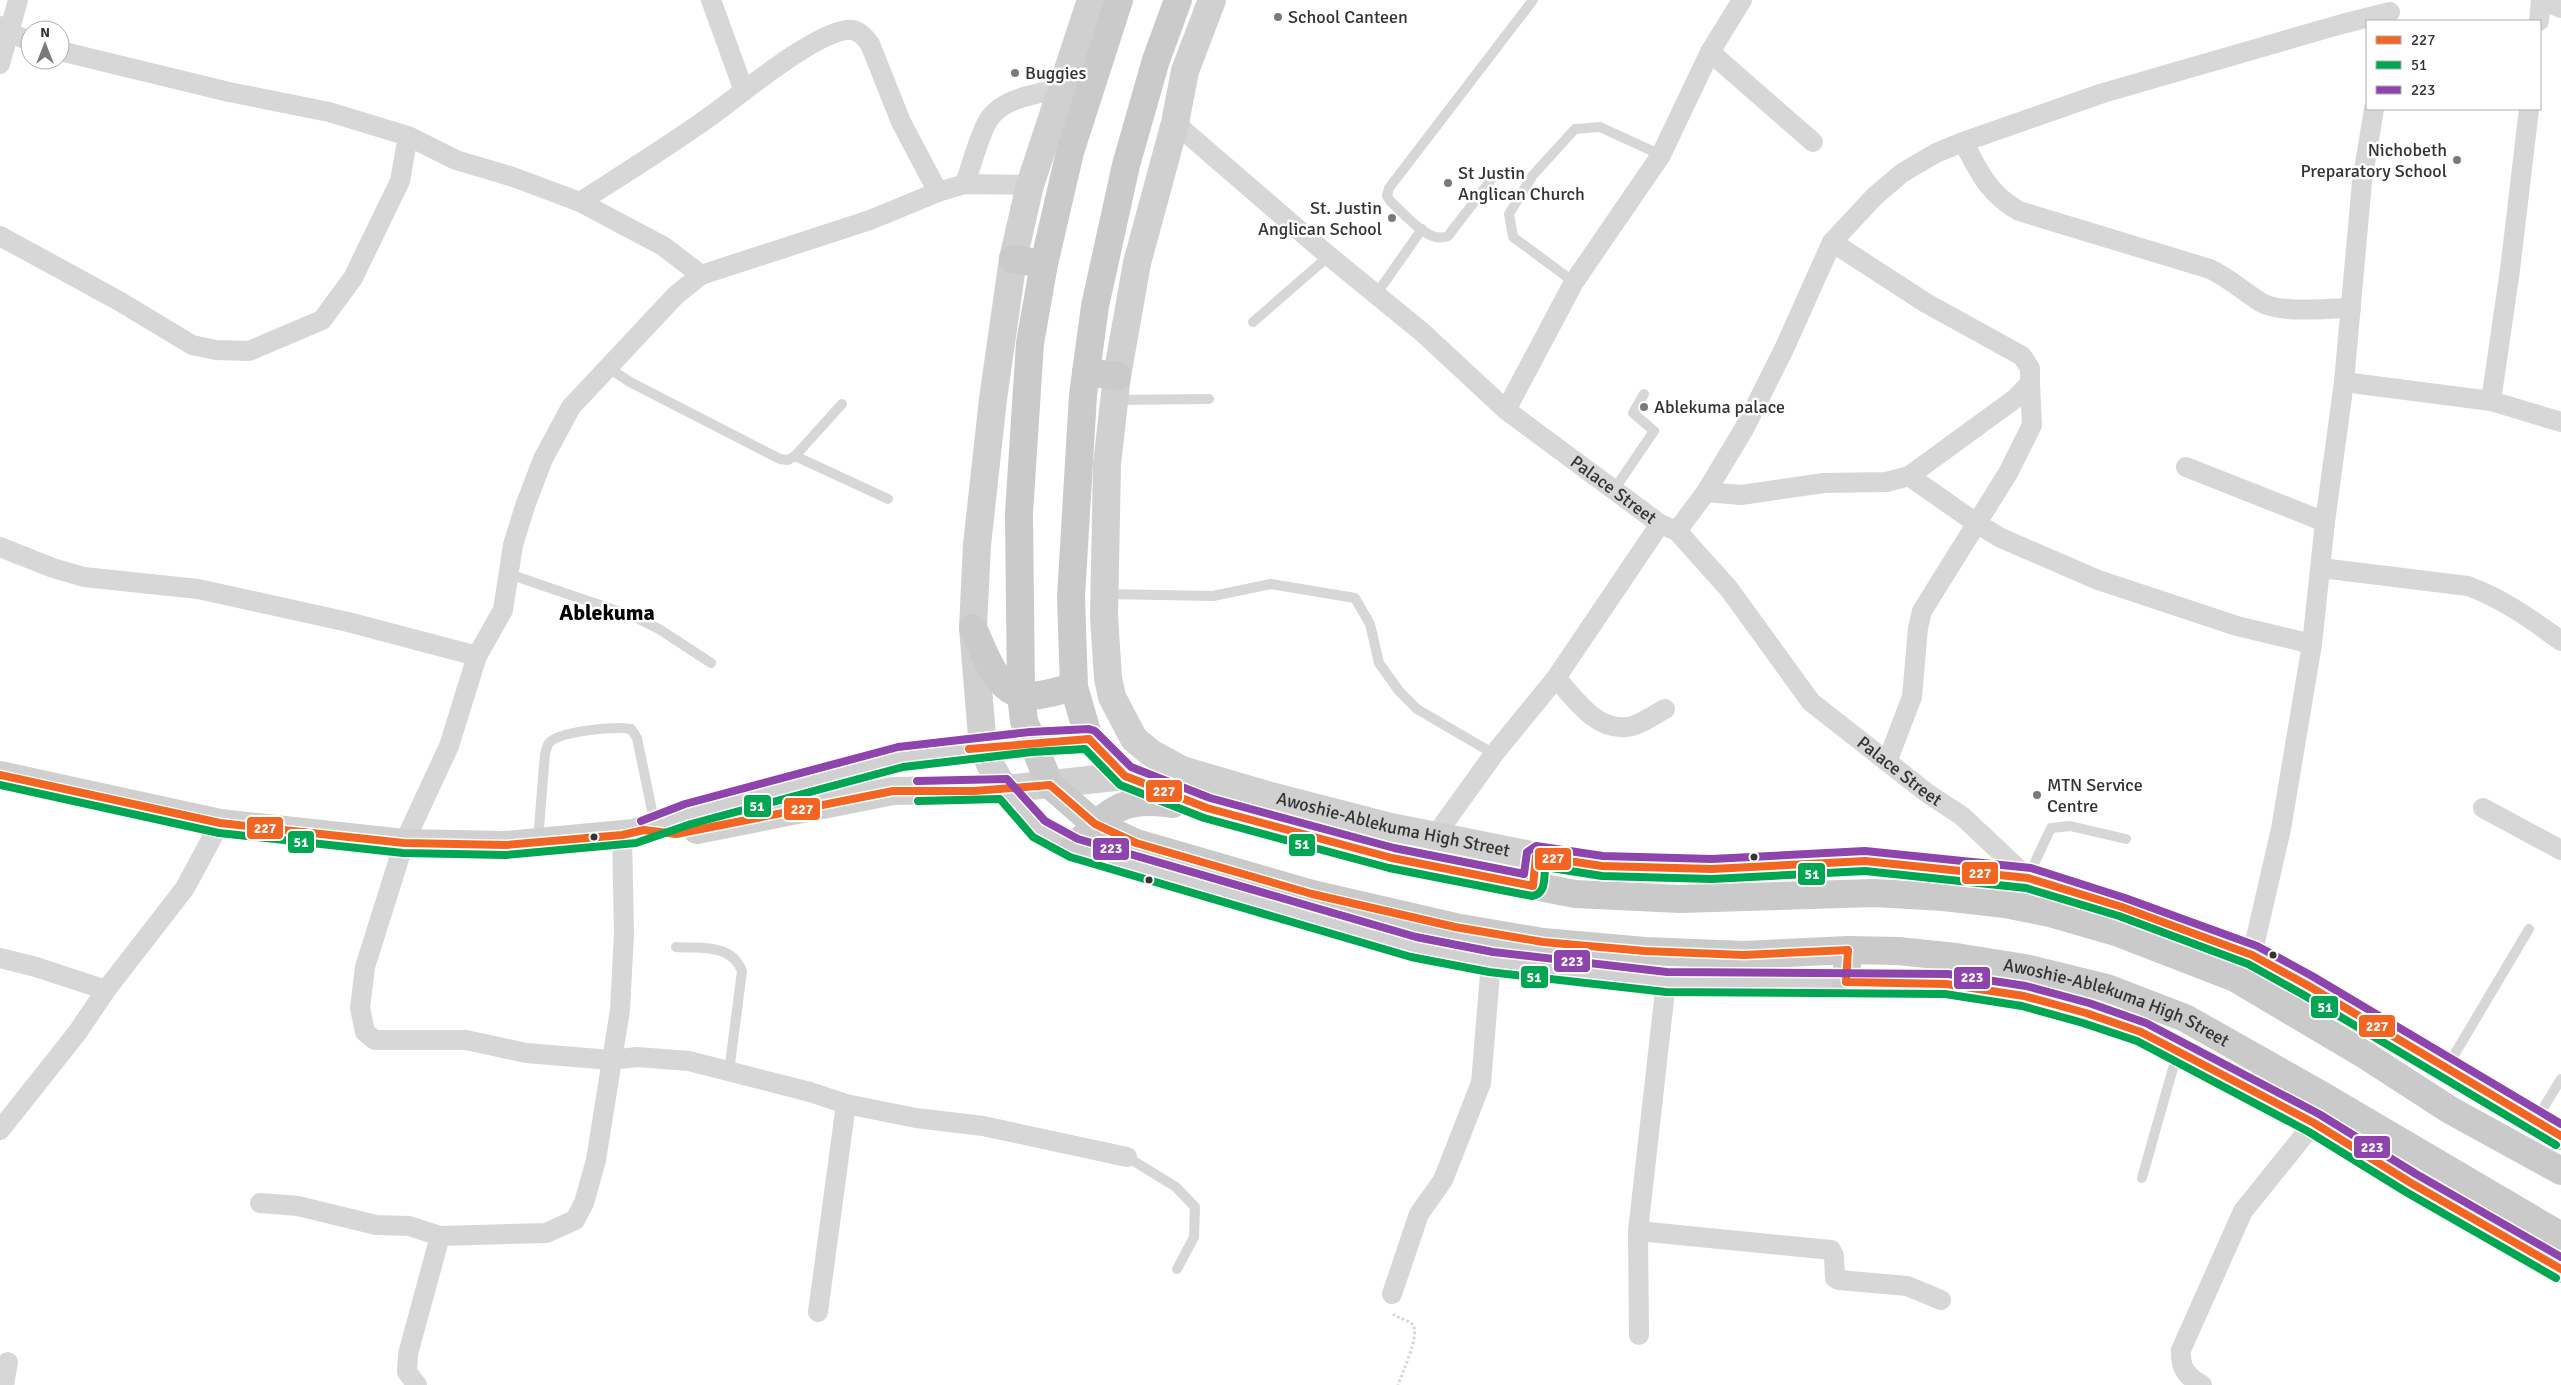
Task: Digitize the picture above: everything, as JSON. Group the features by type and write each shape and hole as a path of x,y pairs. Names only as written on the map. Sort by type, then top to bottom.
{"main road":[{"path":"1050,785 1024,721 1020,694 1020,512 1030,343 1044,264 1070,152 1119,0"},
{"path":"1089,739 1074,687 1071,597 1086,372 1096,306 1126,164 1156,60 1178,0"},
{"path":"1013,259 1044,264"},
{"path":"1086,372 1116,388"},
{"path":"973,628 998,680 1008,689 1020,694 1033,696 1074,687"},
{"name":"Awoshie-Ablekuma High Street","path":"1089,739 1125,776 1207,808 1392,858 1575,894 1680,899 1874,893 1944,897 2004,904 2050,913 2116,932 2235,978 2290,1010 2450,1110 2561,1171"},
{"name":"Awoshie-Ablekuma High Street","path":"1050,785 1096,824 1136,843 1312,894 1455,927 1543,942 1645,951 1734,954 1848,950 1898,951 1956,957 2025,968 2108,988 2185,1018 2316,1092 2561,1236"},
{"path":"1074,848 1096,824 1122,805 1138,801 1207,808"},
{"path":"1533,886 1536,856"},
{"path":"1846,982 1848,950"},
{"path":"2290,1010 2307,985"}],"street":[{"path":"0,64 5,30 18,0"},
{"path":"710,0 744,92"},
{"path":"984,748 973,628 977,545 992,399 1013,259 1030,186 1091,0"},
{"path":"1104,594 1107,464 1116,388 1137,263 1175,123 1185,71 1212,0"},
{"path":"1506,410 1574,282 1661,155 1710,52 1742,0"},
{"path":"2539,20 2542,0 2561,8"},
{"path":"1435,836 1494,754 1556,678 1668,528 1706,492 1744,429 1784,349 1832,242 1875,196 1902,173 1936,153 1963,142 2103,92 2390,11"},
{"path":"5,30 20,37"},
{"path":"580,202 658,152 831,34 848,30 863,34 870,44 901,122 938,192"},
{"path":"1710,52 1813,142"},
{"path":"70,53 230,92 329,112 408,136 456,160 513,177 580,202 663,246 701,275"},
{"path":"965,184 988,119 1001,106 1023,97 1062,88"},
{"path":"2252,955 2281,829 2312,644 2325,522 2344,382 2362,182 2374,110"},
{"path":"2492,401 2529,110"},
{"name":"Palace Street","path":"1175,123 1375,296 1422,332 1506,410 1668,528 1729,589 1811,702 1927,794 1962,816 2028,878"},
{"path":"0,236 119,301 192,345 216,350 249,351 322,320 353,278 400,181 408,136"},
{"path":"1963,142 1992,192 2002,202 2018,211 2210,269 2225,276 2263,304 2279,308 2351,308"},
{"path":"1030,186 965,184 938,192 870,220 701,275 676,295 571,407 543,459 513,545 503,610 477,656 449,746 404,843 365,967 360,1008 365,1032 375,1040 466,1040 526,1053 611,1060 636,1057 689,1062 810,1092 846,1104 916,1118 983,1126 1127,1157"},
{"path":"1832,242 1926,303 2022,356 2030,368 2032,425 2008,473 1922,611 1918,628 1912,697 1887,762"},
{"path":"1706,492 1741,495 1824,483 1886,482 1909,476 2016,398 2030,382"},
{"path":"2344,382 2492,401 2561,422"},
{"path":"2186,467 2325,522"},
{"path":"1909,476 1976,523 2001,538 2098,580 2237,626 2312,644"},
{"path":"0,547 53,568 84,577 198,589 348,622 477,656"},
{"path":"2321,568 2468,586 2490,594 2517,609 2561,641"},
{"name":"Awoshie-Ablekuma High Street","path":"1104,594 1108,678 1112,697 1134,739 1151,752 1182,770 1267,795 1435,836 1536,856 1602,866 1703,869 1865,861 2028,878 2131,910 2252,955 2447,1067 2561,1136"},
{"path":"1556,678 1590,716 1610,726 1628,727 1665,709"},
{"path":"0,775 220,823 308,834 460,846 538,842 640,830 688,814 901,757 1031,742 1089,739"},
{"name":"Awoshie-Ablekuma High Street","path":"984,748 1004,789 1039,829 1074,848 1404,944 1491,962 1666,982 1946,984 2024,996 2086,1012 2141,1032 2178,1050 2314,1123 2411,1183 2561,1269"},
{"path":"640,830 676,834 894,791 1004,789 1125,776"},
{"path":"2483,808 2561,850"},
{"path":"0,1130 77,1033 106,990 185,888 220,823"},
{"path":"260,1203 298,1206 376,1225 409,1226 440,1236 546,1233 575,1220 584,1203 596,1160 620,1010 624,934 640,830"},
{"path":"0,958 36,967 106,990"},
{"path":"1392,1294 1418,1214 1443,1180 1481,1084 1491,962"},
{"path":"1639,1335 1638,1231 1666,982"},
{"path":"818,1312 846,1104"},
{"path":"2202,1385 2189,1378 2180,1364 2181,1350 2243,1211 2314,1123"},
{"path":"1638,1231 1831,1250 1834,1256 1834,1274 1839,1280 1906,1286 1941,1300"},
{"path":"417,1385 407,1372 408,1354 440,1236"},
{"path":"4,1385 8,1362"}],"lane":[{"path":"1491,180 1448,236 1441,239 1435,238 1422,230 1390,202 1387,196 1389,188 1533,0"},
{"path":"1574,282 1513,237 1509,214 1533,175 1575,129 1600,127 1661,155"},
{"path":"1375,296 1422,230"},
{"path":"1253,322 1329,256"},
{"path":"607,367 630,382 780,459 788,460 795,456 842,404"},
{"path":"1116,388 1208,399"},
{"path":"1612,489 1620,481 1654,431 1634,413 1644,394"},
{"path":"795,456 888,499"},
{"path":"510,574 635,617 659,629 711,663"},
{"path":"1104,594 1213,596 1271,584 1355,598 1370,624 1379,663 1399,691 1417,708 1494,754"},
{"path":"538,842 545,754 549,743 559,736 619,727 631,729 636,738 640,830"},
{"path":"2028,878 2051,828 2070,826 2126,839"},
{"path":"2447,1067 2529,929"},
{"path":"676,947 726,950 738,960 742,971 729,1072"},
{"path":"2142,1178 2178,1050"},
{"path":"2536,1121 2561,1079"},
{"path":"1127,1157 1176,1187 1195,1208 1194,1237 1177,1269"}],"path":[{"path":"1392,1294 1390,1307 1393,1315 1412,1324 1414,1327 1412,1348 1398,1385"}],"transit line":[{"name":"223","path":"641,821 685,804 898,747 1030,732 1089,729 1095,731 1131,767 1210,798 1394,848 1524,874 1527,852 1536,846 1603,856 1712,859 1865,851 2031,868 2125,898 2257,946 2312,976 2561,1124"},
{"name":"227","path":"969,749 1089,739 1125,776 1207,808 1392,858 1533,886 1536,856 1602,866 1712,869 1865,861 2028,878 2122,907 2252,955 2307,985 2561,1136"},
{"name":"51","path":"0,785 219,833 403,853 506,855 636,843 691,824 903,767 1032,752 1085,749 1120,785 1204,818 1389,868 1532,896 1537,895 1542,889 1545,867 1602,876 1712,879 1865,871 2026,888 2119,916 2248,964 2556,1145"},
{"name":"227","path":"0,775 220,823 404,843 506,845 622,835 644,830 676,834 893,791 974,791 1050,785 1095,824 1136,843 1312,894 1455,927 1543,942 1645,951 1744,955 1848,950 1846,982 1946,984 2024,996 2086,1013 2141,1032 2314,1123 2411,1183 2561,1269"},
{"name":"223","path":"917,781 1007,779 1045,821 1078,839 1416,937 1493,952 1667,972 1948,974 2026,986 2089,1003 2146,1023 2319,1114 2416,1174 2561,1257"},
{"name":"51","path":"918,801 1000,799 1033,837 1070,857 1411,957 1489,972 1666,992 1945,994 2022,1006 2083,1023 2137,1041 2309,1132 2406,1192 2556,1278"}],"place":[{"name":"School Canteen","path":"1278,17"},
{"name":"Buggies","path":"1015,73"},
{"name":"Nichobeth Preparatory School","path":"2457,160"},
{"name":"St Justin Anglican Church","path":"1448,183"},
{"name":"St. Justin Anglican School","path":"1392,218"},
{"name":"Ablekuma palace","path":"1644,407"},
{"name":"MTN Service Centre","path":"2037,795"}],"district":[{"name":"Ablekuma","path":"607,612"}]}
